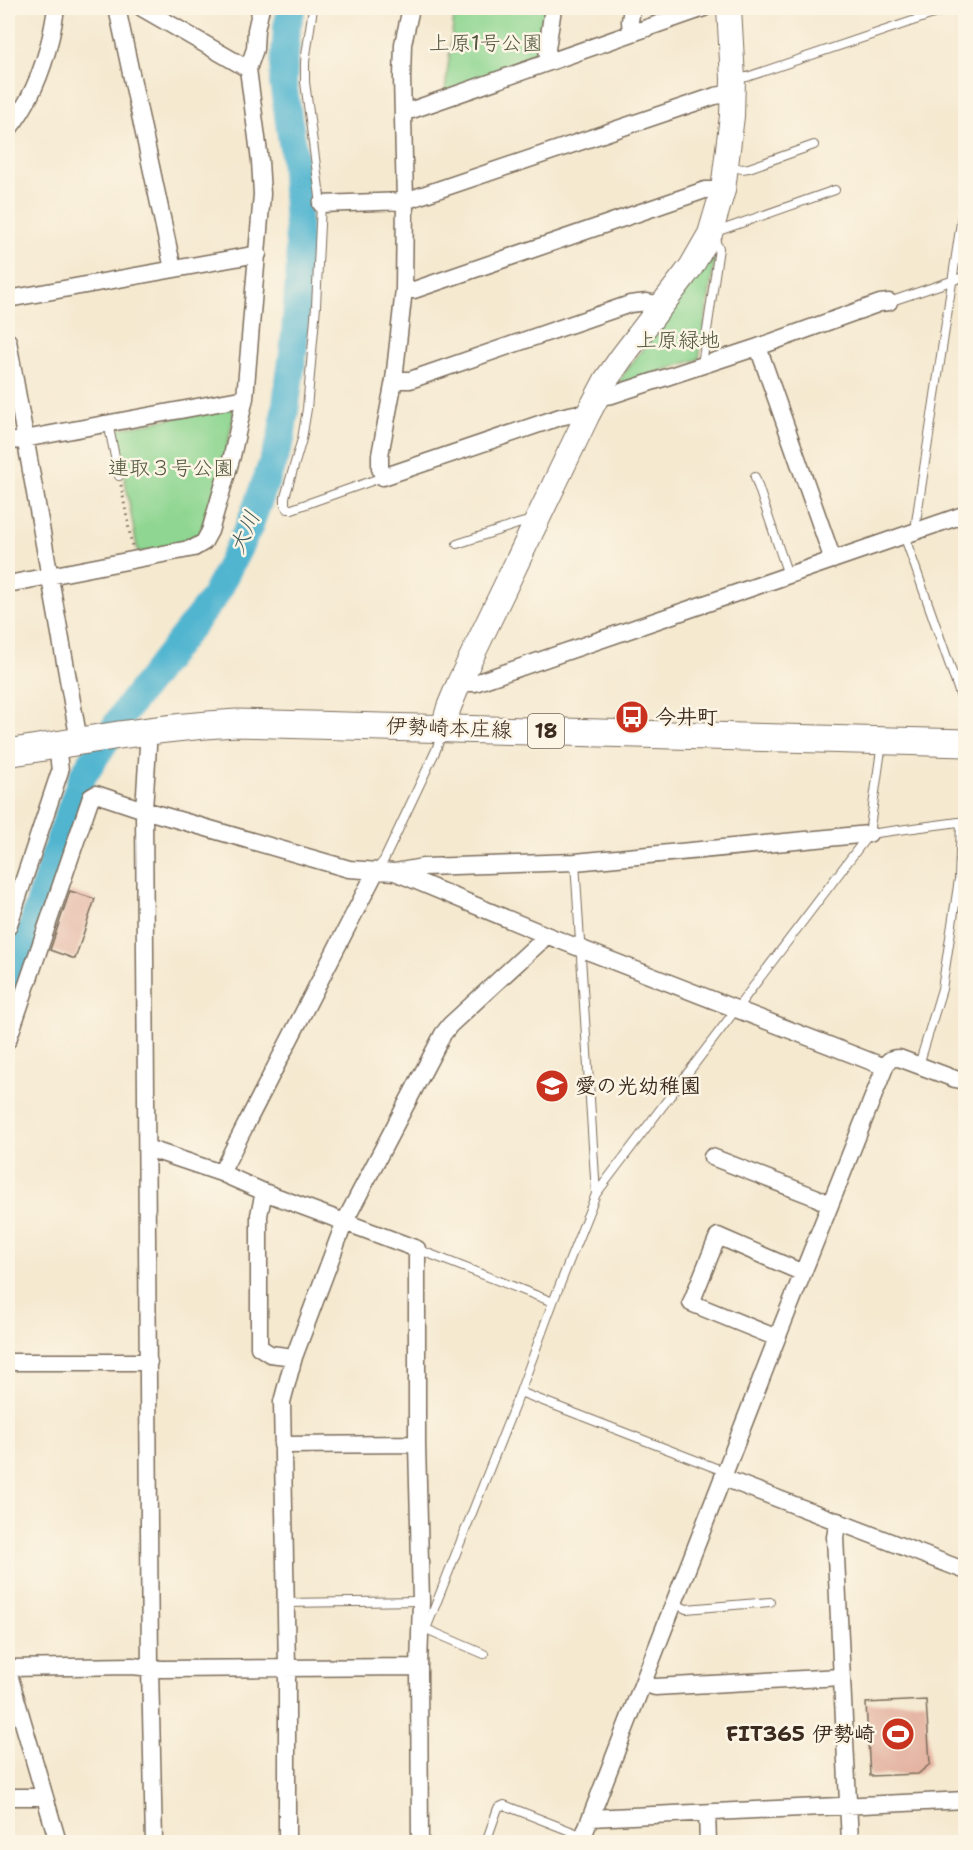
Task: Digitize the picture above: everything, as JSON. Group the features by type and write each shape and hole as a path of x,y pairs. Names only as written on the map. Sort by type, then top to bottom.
{"main road":[{"name":"伊勢崎本庄線","path":"8,753 137,731 237,723 966,743"}],"street":[{"path":"8,130 18,118 38,81 56,8"},
{"path":"117,8 173,269"},
{"path":"142,8 248,69"},
{"path":"8,584 194,548 204,542 210,531 232,456 244,398 262,194 248,69 255,49 261,8"},
{"path":"411,8 403,44 404,289 394,380 380,455 383,477 574,414 612,395 758,347 880,303 889,302"},
{"path":"549,62 548,49 553,8"},
{"path":"631,33 632,8"},
{"path":"403,111 412,110 704,8"},
{"path":"443,728 459,682 592,406 622,357 691,267 710,234 723,190 733,86 729,8"},
{"path":"321,204 405,201 715,96 733,86"},
{"path":"404,289 414,290 705,190 723,190"},
{"path":"8,299 258,254"},
{"path":"394,380 410,380 630,304 647,302 661,305"},
{"path":"8,341 49,576 73,742 60,771 8,927"},
{"path":"758,347 833,560"},
{"path":"8,442 244,398"},
{"path":"459,682 475,683 966,514"},
{"path":"137,731 148,746 144,810 150,1668 154,1842"},
{"path":"8,1040 91,797 96,794 144,810 349,868 395,872 423,867 575,862 869,834"},
{"path":"221,1173 376,871"},
{"path":"395,872 581,949 885,1067"},
{"path":"287,1842 287,1668 282,1402 294,1357 345,1221 443,1034 546,935"},
{"path":"582,1839 885,1067 893,1058 899,1058 966,1081"},
{"path":"147,1148 221,1173 264,1192 417,1249 417,1444 421,1601 424,1631 419,1667 420,1842"},
{"path":"712,1157 830,1205"},
{"path":"264,1192 258,1215 260,1347 270,1354 294,1357"},
{"path":"777,1338 691,1303 713,1247 718,1236 803,1273"},
{"path":"8,1362 149,1362"},
{"path":"282,1445 417,1444"},
{"path":"725,1475 966,1571"},
{"path":"838,1521 835,1537 850,1842"},
{"path":"58,1842 8,1669 132,1666 150,1668 419,1667"},
{"path":"643,1683 655,1687 841,1677"},
{"path":"8,1797 45,1797"},
{"path":"591,1818 966,1800"},
{"path":"707,1813 708,1842"}],"lane":[{"path":"313,8 306,50 305,82 321,204 316,306 307,409 302,439 285,497 285,505 288,509 292,509 383,477"},
{"path":"733,86 747,77 951,8"},
{"path":"726,165 749,168 814,145"},
{"path":"963,703 911,533 916,522 966,189"},
{"path":"702,365 719,248 710,234 835,190"},
{"path":"889,302 966,276"},
{"path":"108,423 119,476"},
{"path":"755,477 788,575"},
{"path":"457,544 537,520"},
{"path":"376,871 384,860 436,750 443,728"},
{"path":"484,1654 424,1631 596,1194 869,834 882,741"},
{"path":"869,834 963,822 959,879 942,988 919,1065"},
{"path":"575,862 596,1194"},
{"path":"966,1174 966,1350"},
{"path":"417,1249 553,1302"},
{"path":"520,1392 725,1475"},
{"path":"285,1603 421,1601"},
{"path":"674,1603 686,1609 770,1602"},
{"path":"486,1842 498,1808 504,1805 582,1839"}],"path":[{"path":"119,476 134,560"}],"green space":[{"name":"上原1号公園","path":"455,8 548,8 540,55 533,63 445,92"},
{"name":"上原緑地","path":"713,254 715,259 699,359 615,386"},
{"name":"連取３号公園","path":"231,407 234,415 222,469 199,536 193,543 138,553 116,429"}],"building":[{"path":"70,891 95,899 75,959 50,950"},
{"name":"FIT365 伊勢崎","path":"926,1700 930,1764 918,1774 870,1776 866,1703"}],"waterway":[{"name":"大川","path":"8,1004 60,838 83,775 128,707 214,597 249,527 281,439 294,346 300,263 294,155 283,83 287,26 292,8"}],"place":[{"name":"今井町","path":"632,717"},
{"name":"愛の光幼稚園","path":"552,1086"},
{"name":"FIT365 伊勢崎","path":"898,1734"}]}
